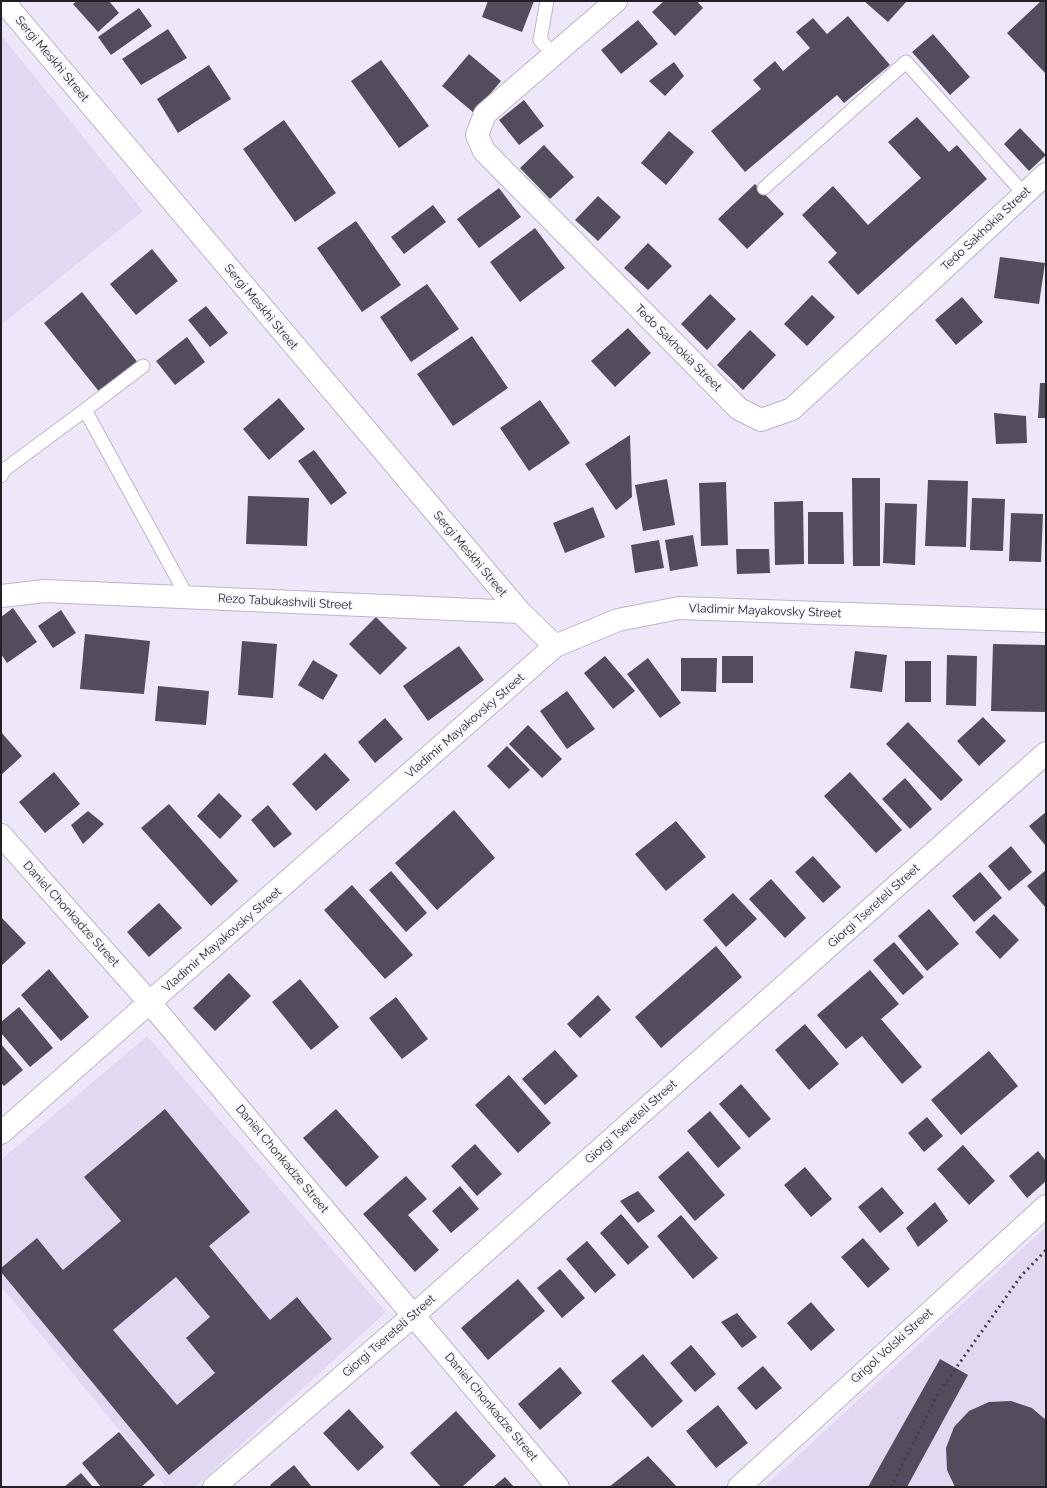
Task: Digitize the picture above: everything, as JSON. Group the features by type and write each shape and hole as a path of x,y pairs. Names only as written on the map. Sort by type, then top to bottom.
{"street":[{"name":"Sergi Meskhi Street","path":"3,1 520,612"},
{"name":"Tedo Sakhokia Street","path":"616,1 485,114 477,134 484,151 739,409 761,420 792,409 1038,183"},
{"name":"Rezo Tabukashvili Street","path":"1,596 45,591 520,612"},
{"name":"Vladimir Mayakovsky Street","path":"1,1133 555,646 618,620 679,608 1046,621"},
{"path":"520,612 555,646"},
{"name":"Giorgi Tsereteli Street","path":"214,1487 414,1315 1046,753"},
{"name":"Daniel Chonkadze Street","path":"1,835 150,1003 558,1487"},
{"name":"Grigol Volski Street","path":"739,1487 1046,1206"}],"lane":[{"path":"547,1 540,40 554,55"},
{"path":"764,188 906,62 1038,183"},
{"path":"1,476 4,470 143,366"},
{"path":"85,410 188,598"}],"shaded area":[{"path":"1,35 143,211 1,325"},
{"path":"147,1036 386,1312 195,1487 166,1487 1,1286 1,1160"},
{"path":"1046,1227 1046,1487 764,1487"}],"building":[{"path":"77,1 109,1 119,13 98,32 73,4"},
{"path":"488,1 534,1 522,32 482,17"},
{"path":"664,1 697,1 703,8 675,36 652,12"},
{"path":"864,1 907,1 888,22"},
{"path":"1041,1 1046,1 1046,74 1007,33"},
{"path":"139,8 152,26 111,55 98,37"},
{"path":"848,16 890,65 844,103 837,95 745,172 711,131 761,89 753,80 775,61 783,71 810,48 796,32 813,18 827,34"},
{"path":"638,20 658,44 621,74 601,50"},
{"path":"168,29 187,58 141,85 122,59"},
{"path":"933,34 970,77 950,95 912,52"},
{"path":"469,54 501,81 474,113 442,86"},
{"path":"381,60 429,126 399,148 351,81"},
{"path":"674,62 684,76 665,96 649,81"},
{"path":"209,65 231,99 178,133 157,99"},
{"path":"524,100 544,126 519,145 499,120"},
{"path":"917,117 949,152 957,145 987,179 858,295 828,262 837,253 802,215 833,186 868,225 921,178 888,142"},
{"path":"284,120 336,193 295,222 243,149"},
{"path":"1020,128 1046,155 1029,171 1004,144"},
{"path":"669,131 694,152 666,185 641,163"},
{"path":"544,145 574,177 550,199 520,168"},
{"path":"755,184 784,214 747,249 718,219"},
{"path":"499,188 521,217 479,248 457,219"},
{"path":"598,196 621,217 598,241 575,220"},
{"path":"433,205 446,222 404,254 391,237"},
{"path":"356,221 401,285 362,312 317,248"},
{"path":"535,228 565,268 520,302 490,262"},
{"path":"648,243 672,266 648,290 624,268"},
{"path":"152,249 178,281 136,315 110,284"},
{"path":"1000,257 1045,263 1039,304 994,298"},
{"path":"427,284 459,329 411,362 380,317"},
{"path":"82,292 139,364 101,394 44,323"},
{"path":"710,294 736,319 707,350 681,324"},
{"path":"812,295 835,317 807,346 784,324"},
{"path":"962,297 983,322 956,345 935,320"},
{"path":"206,306 228,333 210,347 188,320"},
{"path":"628,328 651,353 615,387 591,361"},
{"path":"750,330 776,355 743,390 717,365"},
{"path":"472,336 508,388 453,426 417,374"},
{"path":"187,337 205,362 175,385 156,361"},
{"path":"1040,383 1046,383 1046,418 1038,418"},
{"path":"279,398 305,429 269,460 243,429"},
{"path":"540,400 570,443 529,471 500,428"},
{"path":"994,413 1026,416 1027,443 996,444"},
{"path":"630,435 632,497 616,510 585,464"},
{"path":"314,450 347,493 331,505 298,461"},
{"path":"852,478 880,478 880,566 853,566"},
{"path":"667,479 675,525 643,531 635,485"},
{"path":"928,480 968,481 966,547 925,546"},
{"path":"726,482 728,545 701,546 699,483"},
{"path":"248,496 309,498 307,546 246,544"},
{"path":"972,498 1005,499 1003,551 970,550"},
{"path":"803,501 804,564 775,565 774,502"},
{"path":"885,503 917,504 915,565 883,563"},
{"path":"593,507 605,537 565,553 553,523"},
{"path":"808,512 843,512 844,564 808,564"},
{"path":"1011,513 1043,514 1041,562 1009,561"},
{"path":"693,535 698,566 670,571 665,540"},
{"path":"659,540 664,568 635,573 631,545"},
{"path":"736,549 769,549 770,573 737,574"},
{"path":"13,608 37,642 7,663 1,654 1,617"},
{"path":"61,610 76,633 53,648 38,626"},
{"path":"376,617 407,648 380,675 349,644"},
{"path":"85,634 150,641 144,694 80,689"},
{"path":"242,641 277,644 273,698 238,695"},
{"path":"993,644 1046,645 1046,712 991,711"},
{"path":"459,646 484,680 428,721 403,686"},
{"path":"855,651 887,655 882,692 850,688"},
{"path":"947,655 977,656 976,706 946,705"},
{"path":"605,656 635,691 613,709 584,673"},
{"path":"722,656 753,656 753,683 722,683"},
{"path":"648,658 681,703 660,718 627,674"},
{"path":"681,658 717,658 716,692 681,691"},
{"path":"313,660 338,675 323,700 298,685"},
{"path":"905,661 931,661 931,702 905,702"},
{"path":"158,686 209,691 206,725 155,721"},
{"path":"567,691 595,729 567,749 540,711"},
{"path":"983,717 1006,741 979,766 957,741"},
{"path":"385,718 403,739 375,763 358,742"},
{"path":"908,722 963,780 941,801 886,744"},
{"path":"528,725 562,759 542,778 509,744"},
{"path":"1,732 22,756 1,775"},
{"path":"507,746 530,770 509,789 487,766"},
{"path":"325,753 350,780 316,811 292,784"},
{"path":"54,772 80,804 45,833 19,802"},
{"path":"850,772 902,830 876,853 824,796"},
{"path":"905,778 932,809 910,829 882,799"},
{"path":"219,793 242,816 220,839 197,816"},
{"path":"169,804 238,881 211,906 141,828"},
{"path":"268,805 292,834 274,848 251,820"},
{"path":"454,810 495,858 437,910 395,863"},
{"path":"88,811 104,824 83,844 71,825"},
{"path":"1046,812 1046,844 1045,845 1029,826"},
{"path":"676,821 706,857 666,891 635,854"},
{"path":"1011,846 1032,872 1009,891 988,866"},
{"path":"813,856 841,887 823,903 795,872"},
{"path":"1046,870 1046,908 1027,886"},
{"path":"391,871 427,913 406,932 369,890"},
{"path":"980,872 1002,898 974,922 952,896"},
{"path":"771,879 806,918 785,938 749,899"},
{"path":"352,885 413,955 385,979 324,910"},
{"path":"733,893 757,919 726,947 703,920"},
{"path":"159,903 182,928 149,957 127,932"},
{"path":"929,909 959,944 927,971 898,936"},
{"path":"994,914 1019,940 1000,959 975,932"},
{"path":"1,917 26,943 1,966"},
{"path":"894,942 924,977 903,995 873,960"},
{"path":"716,946 742,977 661,1048 635,1017"},
{"path":"49,969 89,1017 61,1041 21,995"},
{"path":"870,970 899,1004 881,1019 922,1067 902,1084 862,1036 846,1049 817,1015"},
{"path":"229,973 251,996 215,1031 193,1008"},
{"path":"300,979 339,1027 311,1050 272,1002"},
{"path":"598,995 611,1010 580,1038 567,1024"},
{"path":"396,997 428,1039 402,1059 369,1018"},
{"path":"19,1007 53,1048 30,1067 1,1033 1,1022"},
{"path":"805,1024 839,1064 809,1090 775,1050"},
{"path":"1,1044 23,1070 4,1086 1,1083"},
{"path":"555,1050 578,1076 545,1105 522,1079"},
{"path":"989,1051 1018,1086 961,1135 931,1100"},
{"path":"509,1075 551,1123 518,1153 475,1105"},
{"path":"741,1084 771,1119 749,1138 719,1104"},
{"path":"165,1109 250,1212 209,1246 270,1320 297,1297 332,1339 169,1475 1,1272 1,1268 37,1238 63,1270 121,1221 84,1177","holes":["176,1277 210,1317 186,1338 215,1373 177,1405 113,1330"]},
{"path":"336,1109 379,1157 346,1187 303,1138"},
{"path":"710,1111 741,1148 718,1168 687,1131"},
{"path":"927,1117 943,1136 924,1152 908,1133"},
{"path":"475,1144 502,1174 477,1196 451,1166"},
{"path":"963,1145 995,1181 969,1205 937,1169"},
{"path":"688,1151 725,1195 695,1221 658,1177"},
{"path":"1038,1151 1046,1161 1046,1181 1027,1198 1009,1176"},
{"path":"805,1167 832,1199 811,1217 784,1185"},
{"path":"406,1176 427,1199 408,1215 439,1250 415,1272 363,1214"},
{"path":"460,1186 479,1209 451,1233 432,1211"},
{"path":"882,1187 904,1213 880,1233 858,1207"},
{"path":"638,1191 655,1211 638,1223 620,1201"},
{"path":"935,1202 948,1221 918,1247 906,1228"},
{"path":"621,1214 649,1247 628,1265 600,1233"},
{"path":"681,1215 718,1258 693,1279 657,1236"},
{"path":"863,1238 890,1269 868,1288 841,1257"},
{"path":"587,1241 616,1275 595,1293 566,1259"},
{"path":"560,1269 585,1298 562,1318 537,1288"},
{"path":"518,1279 545,1311 488,1360 461,1328"},
{"path":"811,1302 835,1330 811,1351 787,1323"},
{"path":"737,1313 757,1337 742,1348 721,1322"},
{"path":"691,1345 716,1374 695,1392 670,1363"},
{"path":"643,1354 683,1401 652,1428 611,1381"},
{"path":"940,1359 968,1375 907,1487 868,1487"},
{"path":"763,1366 782,1388 756,1410 737,1388"},
{"path":"560,1367 582,1393 540,1430 518,1404"},
{"path":"1011,1401 1032,1408 1046,1420 1046,1487 955,1487 947,1470 946,1448 954,1427 969,1411 989,1402"},
{"path":"718,1405 748,1443 716,1468 686,1431"},
{"path":"349,1409 384,1447 358,1471 323,1433"},
{"path":"456,1411 496,1456 462,1487 441,1487 410,1453"},
{"path":"119,1432 155,1475 141,1487 101,1487 82,1463"},
{"path":"648,1456 677,1487 609,1487"},
{"path":"294,1465 312,1487 271,1487 270,1485"},
{"path":"81,1473 93,1487 64,1487"},
{"path":"505,1477 514,1487 493,1487"}],"railway":[{"path":"891,1487 939,1392 1021,1276 1046,1250"}]}
